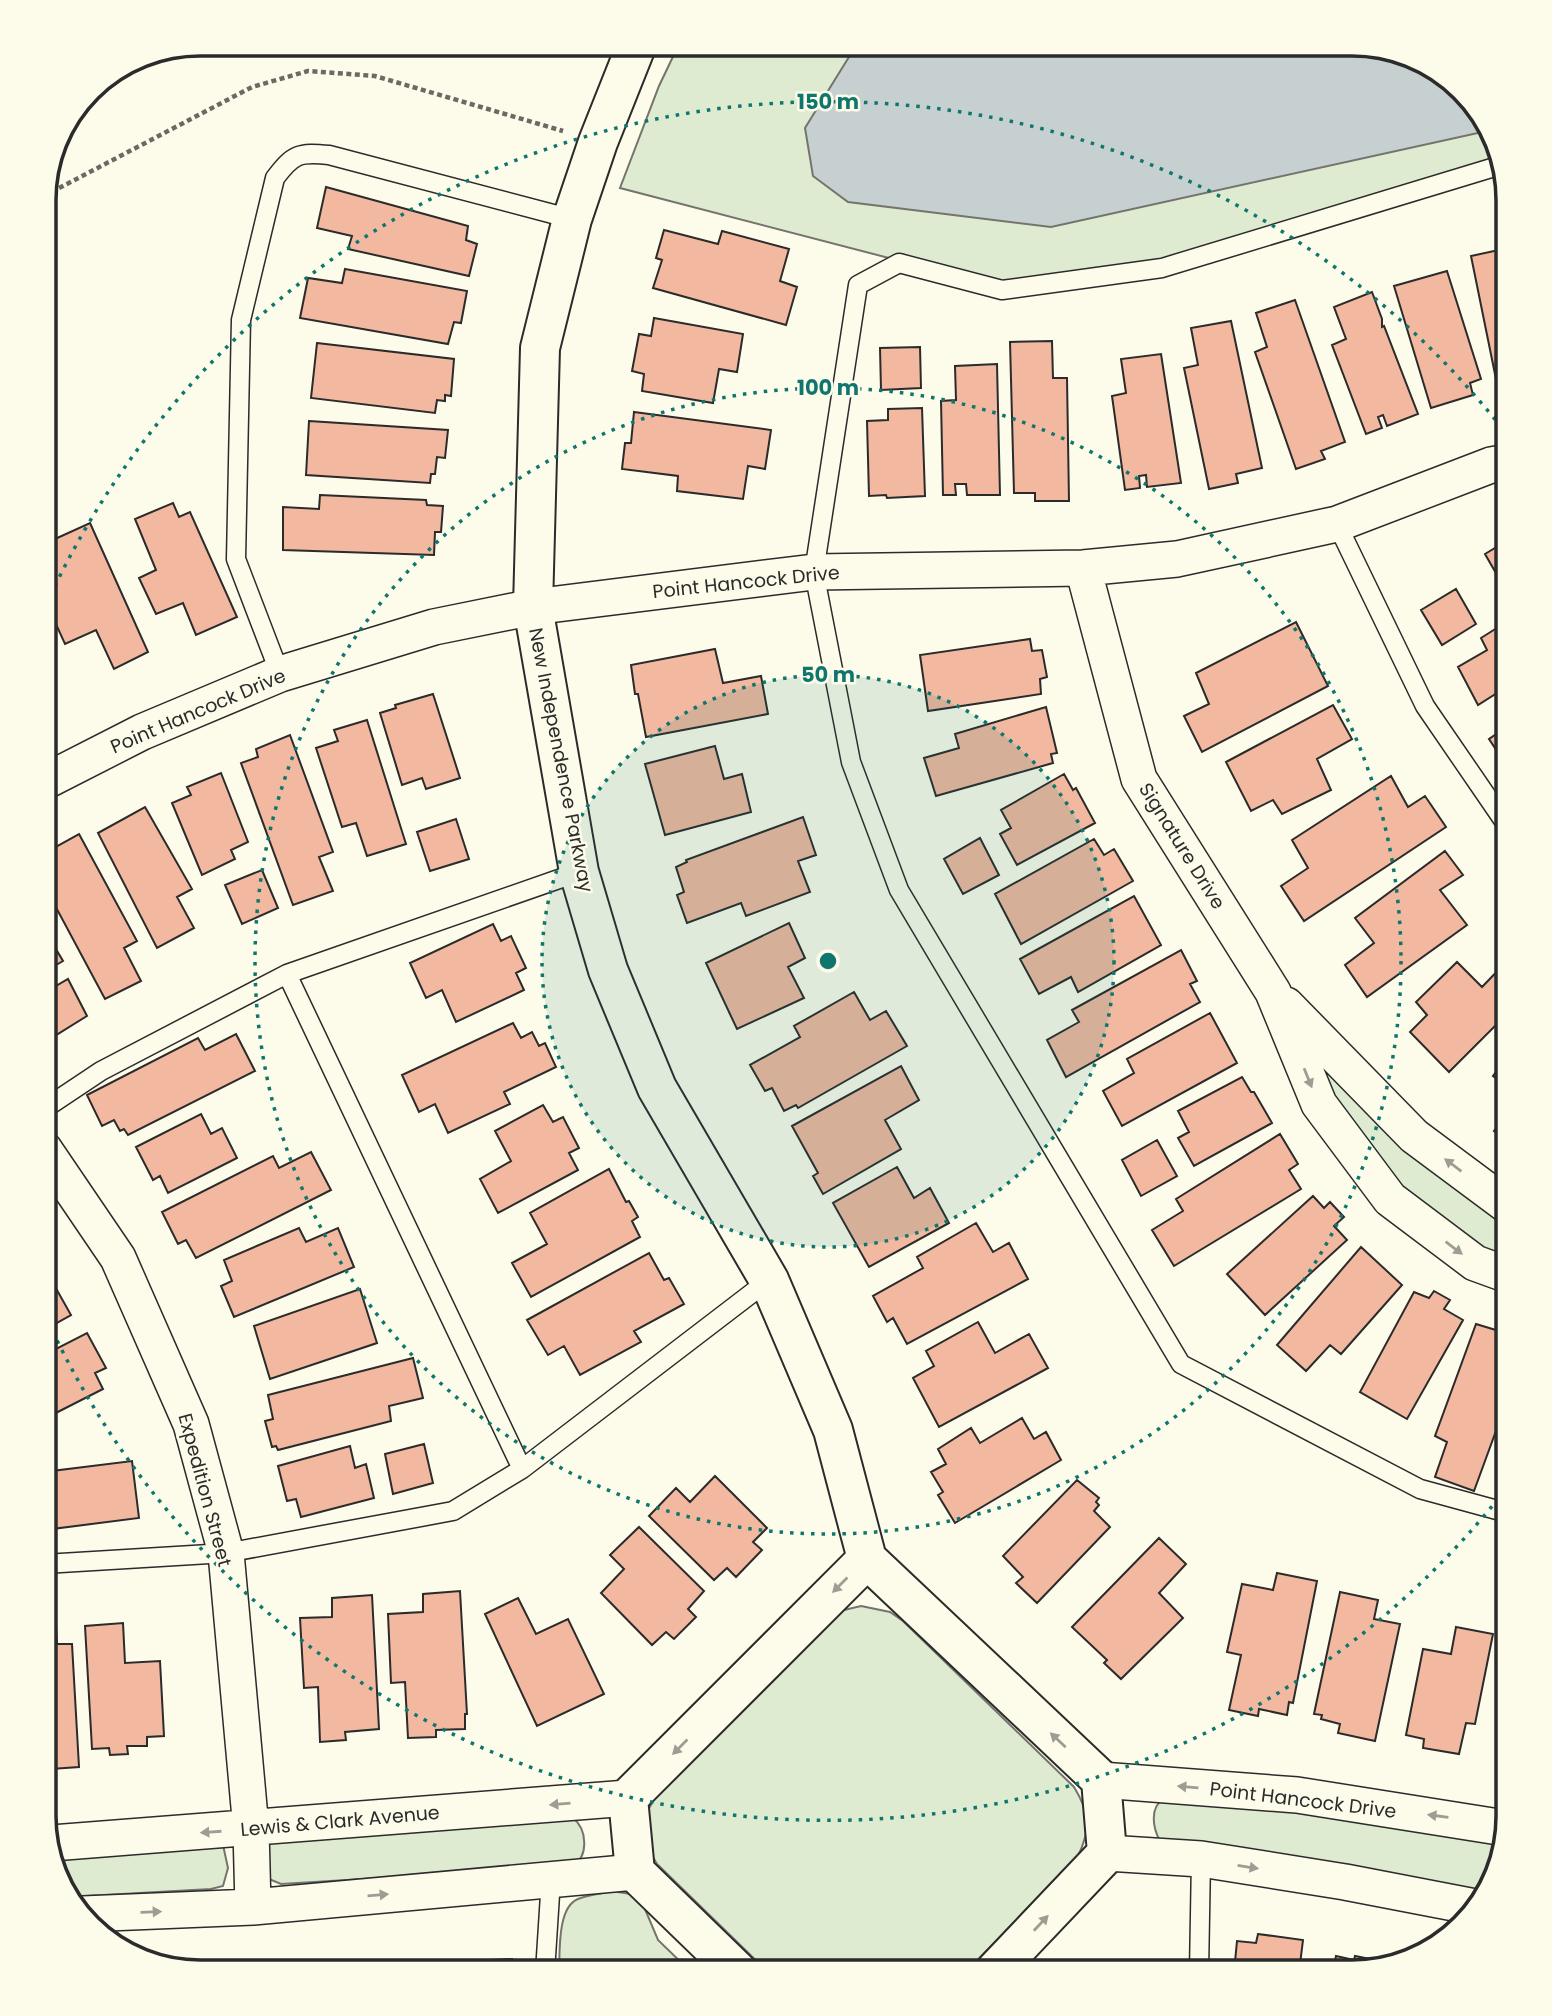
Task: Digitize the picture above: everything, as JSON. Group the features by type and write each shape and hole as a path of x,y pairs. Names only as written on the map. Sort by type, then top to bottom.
{"street":[{"name":"New Independence Parkway","path":"632,56 598,142 572,219 540,348 533,607 579,872 608,970 657,1088 769,1280 833,1430 867,1559"},
{"name":"Point Hancock Drive","path":"56,776 142,732 280,674 434,626 533,607 814,572 1083,568 1177,559 1337,524 1496,464"},
{"name":"Signature Drive","path":"1083,568 1139,779 1273,992 1319,1104 1390,1199 1475,1263 1496,1271"},
{"name":"Signature Drive","path":"1273,992 1413,1136 1496,1197"},
{"name":"Expedition Street","path":"56,1167 118,1258 191,1424 226,1553 251,1829 253,1907"},
{"path":"726,1960 635,1872 628,1798 867,1559 1101,1780 1107,1853 1005,1960"},
{"name":"Point Hancock Drive","path":"1101,1780 1297,1795 1496,1827"},
{"name":"Lewis & Clark Avenue","path":"59,1843 628,1798"},
{"path":"1107,1853 1201,1859 1465,1905"},
{"path":"94,1913 253,1907 635,1872"}],"lane":[{"path":"280,674 236,559 241,320 275,178 287,161 303,152 329,155 572,219"},
{"path":"1492,168 1162,268 1002,290 899,263 858,285 814,572 851,762 899,890 1181,1364 1420,1489 1496,1510"},
{"path":"1337,524 1424,706 1496,810"},
{"path":"56,1101 101,1071 288,974 579,872"},
{"path":"288,974 522,1469"},
{"path":"56,1563 226,1553 453,1511 522,1469 769,1280"},
{"path":"1199,1960 1201,1859"},
{"path":"546,1960 551,1879"}],"path":[{"path":"56,190 252,87 308,71 375,76 598,142"}],"green space":[{"path":"673,56 1361,56 1398,64 1424,75 1440,86 1472,120 1491,165 1153,262 1007,282 935,270 620,188"},
{"path":"1317,1060 1496,1204 1496,1256 1410,1197 1345,1117"},
{"path":"861,1606 890,1612 903,1621 1074,1787 1083,1805 1087,1829 1078,1856 978,1960 756,1960 657,1864 647,1847 648,1810 656,1796 829,1620 844,1610"},
{"path":"1164,1798 1208,1798 1493,1843 1475,1892 1347,1866 1160,1841 1154,1818 1159,1802"},
{"path":"573,1818 581,1829 584,1849 582,1856 573,1866 281,1884 269,1879 266,1840"},
{"path":"223,1845 228,1868 223,1886 211,1889 80,1896 67,1871 60,1847"},
{"path":"611,1891 631,1894 642,1902 658,1940 679,1960 559,1960 561,1931 566,1911 571,1904 586,1896"}],"shaded area":[{"path":"850,56 1361,56 1398,64 1424,75 1454,98 1479,133 1051,227 848,202 813,176 805,128"}],"building":[{"path":"326,187 468,226 466,240 477,244 469,276 348,249 352,236 317,228"},
{"path":"664,230 718,244 722,231 789,249 780,281 797,287 786,325 653,288 662,260 656,258"},
{"path":"1496,251 1496,379 1471,256"},
{"path":"345,269 467,291 461,323 454,322 448,344 300,318 308,278 342,283"},
{"path":"1447,271 1481,379 1470,383 1473,395 1431,408 1394,286"},
{"path":"1372,292 1382,319 1382,327 1384,326 1418,414 1387,426 1383,415 1378,417 1382,428 1366,434 1332,345 1346,339 1334,307"},
{"path":"1295,300 1345,442 1321,451 1325,459 1296,469 1255,352 1267,347 1256,313"},
{"path":"654,318 743,334 737,372 719,369 713,403 642,391 644,374 632,371 639,334 651,336"},
{"path":"1231,321 1262,468 1236,474 1238,483 1209,489 1184,368 1198,365 1191,328"},
{"path":"1052,341 1053,378 1067,378 1069,501 1035,501 1035,493 1014,493 1010,342"},
{"path":"317,343 454,359 451,396 445,395 445,401 437,400 435,413 311,398"},
{"path":"920,347 921,388 881,390 880,348"},
{"path":"1161,354 1181,483 1147,487 1146,475 1139,476 1140,488 1125,490 1112,396 1126,393 1121,359"},
{"path":"997,364 1000,495 967,495 966,484 955,484 956,495 943,495 941,401 956,400 955,366"},
{"path":"922,408 925,496 869,496 867,421 888,420 888,409"},
{"path":"634,412 771,430 765,469 748,466 743,499 677,491 678,476 622,469 625,443 631,443"},
{"path":"309,421 448,430 445,458 437,457 435,474 431,474 430,483 306,475"},
{"path":"320,495 426,500 427,505 443,506 441,532 435,532 434,555 283,550 283,507 319,509"},
{"path":"173,503 179,517 190,512 237,617 196,635 183,603 156,614 139,578 156,570 135,519"},
{"path":"90,523 148,652 114,669 96,630 65,644 56,624 56,539"},
{"path":"1496,547 1496,573 1485,554"},
{"path":"1456,589 1476,624 1442,645 1421,610"},
{"path":"1296,622 1328,686 1202,752 1184,716 1209,704 1196,673"},
{"path":"1496,629 1496,694 1478,705 1458,667 1487,650 1481,638"},
{"path":"1030,639 1032,651 1042,650 1047,677 1040,679 1041,694 928,711 920,655"},
{"path":"715,649 723,683 761,676 768,714 646,737 631,665"},
{"path":"433,694 460,778 426,789 422,778 402,785 380,713 396,708 395,705"},
{"path":"1333,705 1352,739 1317,759 1331,790 1282,814 1273,800 1251,811 1226,762"},
{"path":"1046,707 1057,753 1051,754 1053,763 936,796 924,758 959,748 955,734"},
{"path":"367,720 406,844 367,856 356,823 342,827 316,748 338,741 334,730"},
{"path":"1496,734 1496,750 1489,739"},
{"path":"290,735 333,852 319,857 333,891 293,905 241,763 258,757 256,749"},
{"path":"715,746 724,779 742,774 751,812 665,835 645,764"},
{"path":"221,773 248,842 231,850 235,859 202,875 172,803 191,795 187,787"},
{"path":"1064,774 1073,790 1076,788 1095,823 1017,865 1000,834 1011,828 1001,810"},
{"path":"1391,776 1408,807 1425,796 1446,827 1304,921 1281,886 1308,868 1292,840"},
{"path":"145,807 192,889 177,897 194,928 157,948 98,833"},
{"path":"803,817 816,855 798,861 810,892 746,916 741,903 687,923 677,895 684,892 676,867 687,862 686,860"},
{"path":"456,819 469,859 430,871 417,832"},
{"path":"79,834 137,941 124,948 141,981 105,999 56,907 56,847"},
{"path":"980,838 999,875 963,894 944,859"},
{"path":"1094,839 1104,855 1114,849 1133,881 1021,944 995,894"},
{"path":"1445,851 1463,875 1440,890 1467,925 1367,997 1345,965 1374,943 1355,918"},
{"path":"262,870 278,908 242,924 225,885"},
{"path":"1134,896 1161,945 1078,992 1071,977 1039,994 1020,959"},
{"path":"789,923 805,958 788,967 804,998 737,1029 706,963"},
{"path":"493,924 501,941 511,936 526,968 516,973 524,990 456,1022 442,990 426,998 410,963"},
{"path":"56,949 63,961 56,965"},
{"path":"1181,950 1197,981 1190,984 1200,1002 1066,1077 1047,1040 1079,1022 1072,1010"},
{"path":"1457,962 1482,987 1496,972 1496,1025 1449,1072 1410,1032 1427,1015 1416,1002"},
{"path":"68,979 87,1016 56,1035 56,986"},
{"path":"854,992 870,1020 886,1011 907,1046 798,1108 796,1105 784,1111 772,1088 765,1091 750,1065 800,1037 794,1026"},
{"path":"1210,1013 1237,1063 1122,1126 1103,1091 1134,1073 1127,1059"},
{"path":"513,1023 521,1038 532,1032 539,1046 545,1043 556,1067 504,1092 510,1104 448,1133 435,1104 419,1112 402,1075"},
{"path":"236,1034 255,1071 128,1135 124,1129 120,1131 114,1120 102,1126 87,1095 198,1038 205,1050"},
{"path":"901,1066 919,1100 885,1120 901,1149 823,1194 813,1176 818,1173 792,1126"},
{"path":"1242,1077 1272,1123 1194,1166 1178,1138 1189,1132 1178,1111"},
{"path":"543,1105 553,1122 563,1117 579,1148 569,1153 578,1170 498,1213 480,1179 511,1161 495,1131"},
{"path":"201,1114 211,1134 222,1128 237,1158 168,1193 160,1176 153,1180 136,1147"},
{"path":"1280,1134 1298,1164 1289,1170 1301,1189 1174,1266 1152,1230 1183,1211 1176,1199"},
{"path":"1157,1140 1177,1176 1141,1196 1122,1160"},
{"path":"311,1152 331,1190 196,1258 186,1240 178,1244 162,1212 273,1156 279,1168"},
{"path":"897,1167 914,1198 930,1188 949,1223 869,1267 833,1203"},
{"path":"609,1169 626,1202 629,1201 638,1217 632,1221 640,1237 531,1297 512,1263 547,1244 530,1213"},
{"path":"1313,1196 1324,1208 1330,1202 1344,1217 1334,1226 1347,1240 1265,1315 1227,1274"},
{"path":"976,1223 993,1252 1009,1243 1028,1279 907,1344 893,1318 887,1322 873,1296 923,1268 917,1257"},
{"path":"299,1228 306,1242 338,1228 354,1267 234,1317 221,1286 232,1281 224,1260"},
{"path":"1361,1247 1402,1285 1341,1354 1330,1345 1306,1371 1277,1345"},
{"path":"649,1253 664,1280 669,1278 684,1304 634,1331 641,1342 580,1375 564,1346 548,1355 527,1320"},
{"path":"56,1288 71,1315 56,1323"},
{"path":"360,1289 377,1343 270,1379 254,1326"},
{"path":"1434,1291 1450,1300 1444,1309 1463,1320 1407,1419 1360,1392 1414,1292 1429,1298"},
{"path":"978,1322 995,1353 1029,1334 1048,1368 939,1427 913,1378 934,1366 926,1351"},
{"path":"1476,1324 1496,1330 1496,1431 1474,1491 1435,1477 1447,1442 1435,1436"},
{"path":"87,1333 106,1368 95,1373 103,1389 56,1413 56,1349"},
{"path":"413,1358 423,1398 389,1406 391,1421 278,1450 276,1446 272,1447 265,1421 273,1419 268,1395"},
{"path":"1022,1418 1034,1439 1046,1432 1061,1460 955,1523 938,1495 943,1492 931,1472 946,1464 938,1449 971,1428 980,1443"},
{"path":"424,1444 433,1483 393,1494 385,1454"},
{"path":"350,1446 355,1468 366,1464 374,1498 301,1517 296,1499 287,1501 278,1466"},
{"path":"132,1461 139,1518 56,1528 56,1470"},
{"path":"715,1476 767,1528 753,1542 762,1550 736,1577 727,1568 714,1580 649,1516 676,1488 690,1502"},
{"path":"1077,1480 1099,1498 1096,1502 1099,1505 1094,1511 1110,1527 1037,1603 1016,1583 1023,1577 1003,1556"},
{"path":"639,1527 704,1591 688,1609 696,1617 674,1639 666,1632 652,1645 601,1593 624,1569 610,1555"},
{"path":"1159,1538 1186,1564 1159,1593 1183,1618 1121,1679 1104,1663 1107,1660 1072,1627"},
{"path":"1277,1573 1317,1581 1293,1703 1289,1702 1287,1715 1259,1709 1258,1716 1229,1710 1241,1655 1227,1652 1242,1584 1273,1590"},
{"path":"460,1591 467,1714 465,1729 436,1730 436,1737 408,1738 405,1682 391,1683 388,1614 423,1612 423,1594"},
{"path":"1340,1592 1378,1600 1374,1619 1400,1624 1375,1741 1338,1733 1340,1724 1321,1719 1322,1715 1314,1714"},
{"path":"372,1595 379,1729 345,1732 346,1740 320,1742 318,1687 304,1688 300,1618 332,1617 332,1598"},
{"path":"518,1598 536,1634 568,1619 604,1694 537,1726 485,1614"},
{"path":"123,1623 125,1663 160,1661 164,1736 147,1737 147,1746 127,1746 128,1754 110,1755 109,1748 92,1749 85,1626"},
{"path":"56,1626 57,1644 72,1644 79,1767 56,1769"},
{"path":"1456,1627 1493,1634 1475,1724 1466,1723 1459,1754 1423,1748 1424,1739 1406,1735 1423,1649 1451,1654"},
{"path":"1258,1934 1303,1940 1300,1960 1235,1960 1237,1941 1256,1943"},
{"path":"1336,1956 1354,1960 1352,1960 1335,1960"},
{"path":"1355,1956 1370,1959 1354,1960"}]}
